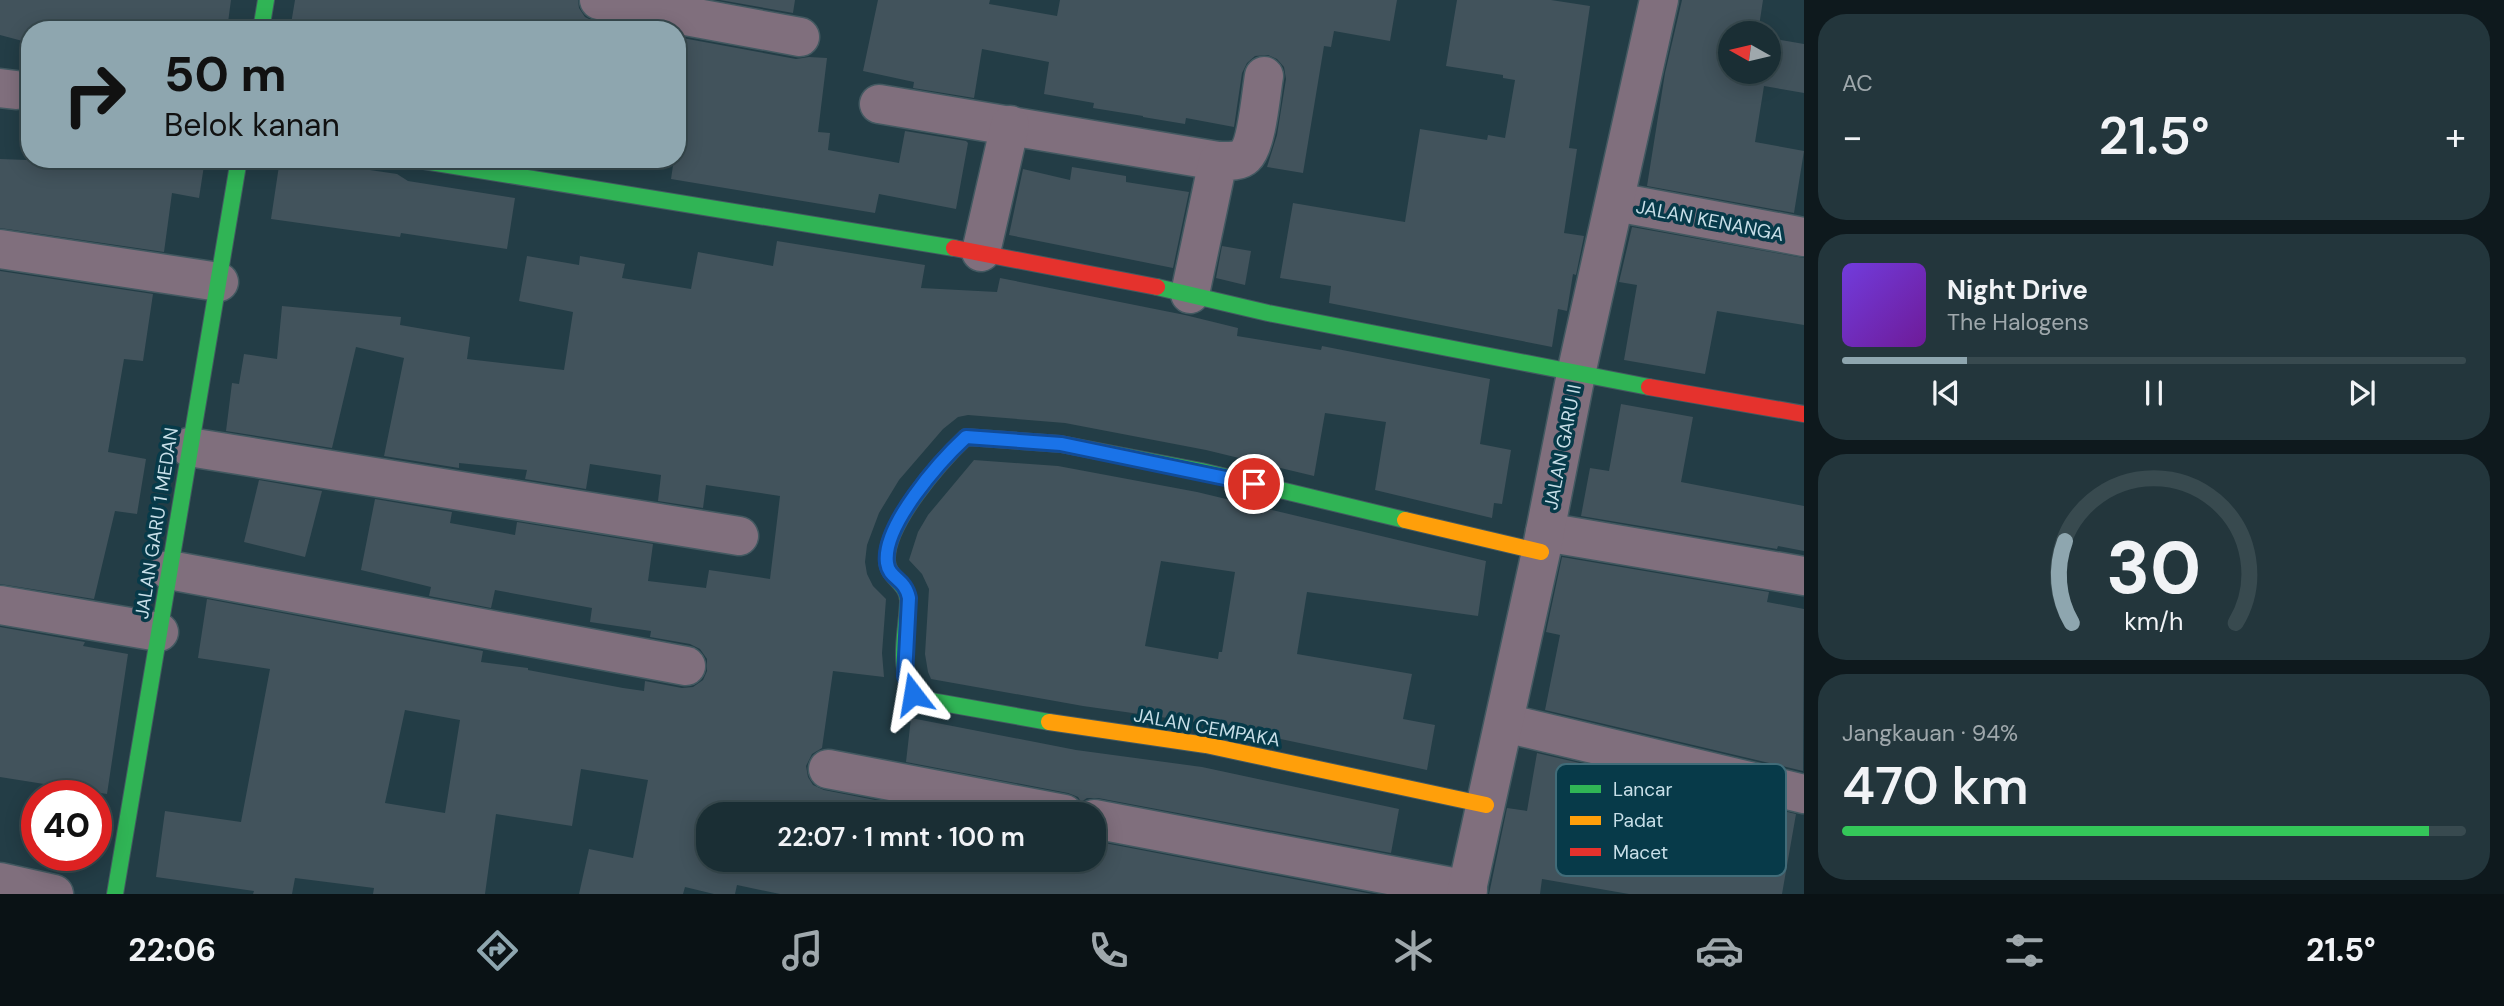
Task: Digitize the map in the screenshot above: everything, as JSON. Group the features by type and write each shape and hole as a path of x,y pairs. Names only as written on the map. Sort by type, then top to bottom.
{"street":[{"path":"262,21 266,0"},
{"path":"599,0 800,37"},
{"name":"JALAN GARU II","path":"1467,892 1505,723 1576,374 1616,202 1656,1"},
{"path":"879,104 1219,161 1235,160 1245,156 1252,144 1264,76"},
{"path":"981,252 1010,125"},
{"path":"1190,294 1219,161"},
{"name":"JALAN GARU 1 MEDAN","path":"115,894 238,168"},
{"path":"467,168 981,252 1190,294 1268,313 1576,374 1804,414"},
{"name":"JALAN KENANGA","path":"1616,202 1804,237"},
{"path":"0,249 219,282"},
{"name":"JALAN CEMPAKA","path":"1486,805 1206,745 1080,727 920,699 913,694 905,676 909,598 906,587 892,575 887,566 887,558 896,525 916,490 966,437 1061,444 1543,542"},
{"path":"189,447 739,536"},
{"path":"1543,542 1804,576"},
{"path":"169,570 686,666"},
{"path":"0,606 159,632"},
{"path":"1505,723 1678,764"},
{"path":"828,769 1001,802"},
{"path":"1786,790 1804,794"},
{"path":"1106,821 1467,892"},
{"path":"0,882 54,894"}],"building":[{"path":"0,0 231,0 228,21 21,21 21,41 0,35"},
{"path":"295,0 578,0 579,8 585,17 593,21 292,21"},
{"path":"720,0 795,0 793,13"},
{"path":"878,0 990,0 989,4 1057,16 1060,0 1397,0 1390,41 1334,31 1331,47 1324,46 1303,173 1267,167 1277,135 1286,79 1284,67 1277,59 1268,55 1255,56 1247,63 1242,73 1234,127 1186,118 1185,124 1143,117 1093,108 1094,103 1044,94 1049,62 982,49 974,98 913,88 914,82 863,71"},
{"path":"1457,0 1551,0 1590,6 1569,148 1577,149 1564,233 1584,236 1576,275 1573,274 1567,311 1558,309 1552,347 1329,303 1331,286 1280,278 1293,203 1405,222 1420,129 1487,140 1488,135 1505,138 1515,80 1503,78 1503,75 1446,66"},
{"path":"1682,0 1763,0 1760,21 1718,21 1718,84 1782,84 1782,40 1804,44 1804,93 1764,86 1755,142 1804,151 1794,213 1647,186 1665,73"},
{"path":"686,39 796,59 827,58 818,132 830,133 828,150 899,163 905,131 968,143 956,209 879,194 875,213 671,179 673,168 686,168"},
{"path":"0,159 21,160 21,168 204,168 199,198 172,193 164,252 0,228"},
{"path":"1072,167 1126,176 1126,182 1189,192 1173,268 1009,235 1023,169 1070,180"},
{"path":"279,168 356,168 397,174 408,181 515,198 507,249 401,233 400,237 271,219"},
{"path":"1632,227 1804,258 1804,325 1717,311 1705,374 1624,360 1637,285 1619,282"},
{"path":"777,241 925,265 921,288 997,292 1000,278 1185,315 1238,328 1237,336 1321,350 1322,346 1490,379 1480,444 1511,450 1502,504 1494,503 1492,518 1375,490 1386,422 1325,413 1314,476 1206,450 1065,423 968,415 958,417 943,429 899,480 879,513 867,545 867,574 873,586 886,599 882,653 884,677 833,671 822,748 812,754 806,766 813,785 824,790 885,802 696,802 696,872 1106,872 1106,843 1372,894 780,894 737,885 735,894 714,894 685,887 683,894 579,894 589,849 633,858 648,780 581,769 572,826 496,814 485,894 373,894 374,888 295,878 292,894 253,894 254,891 156,877 165,811 241,822 270,669 198,658 207,599 483,651 481,662 528,668 623,688 644,691 645,681 682,688 693,687 703,680 707,671 707,659 700,649 690,644 650,637 651,631 590,622 592,608 495,590 491,608 429,596 431,587 361,570 375,499 452,512 450,523 515,535 517,522 653,544 648,581 706,588 709,570 770,579 780,496 706,485 703,508 658,501 661,475 590,464 586,489 525,479 527,470 459,463 459,468 384,456 404,358 356,347 332,448 226,431 232,383 239,384 244,354 277,359 282,306 401,317 400,325 470,337 467,359 564,370 573,312 519,301 527,256 579,265 580,256 625,264 622,278 691,289 698,252 773,266","holes":["405,710 460,720 445,813 385,803"]},
{"path":"1222,246 1251,251 1245,285 1216,278"},
{"path":"0,271 153,294 143,361 124,359 108,452 146,459 137,514 115,511 94,599 0,584"},
{"path":"1621,404 1693,417 1681,482 1804,506 1804,551 1778,546 1777,549 1581,516 1590,468 1609,471"},
{"path":"974,460 1058,466 1197,492 1486,561 1478,616 1307,592 1297,654 1412,674 1403,719 1435,725 1427,770 1210,724 1083,706 931,679 925,654 929,589 922,574 909,560 918,532 928,515","holes":["1161,561 1235,572 1222,652 1219,652 1218,659 1145,646"]},
{"path":"259,480 322,491 305,557 244,542"},
{"path":"1562,557 1769,592 1767,602 1804,609 1803,771 1786,767 1786,764 1773,764 1545,710 1560,635 1546,632"},
{"path":"0,627 85,642 83,646 128,654 109,780 21,780 0,777"},
{"path":"911,718 1076,750 1202,767 1399,809 1391,853 1098,798 1087,798 1081,802 1078,797 1068,793 906,762"},
{"path":"1537,753 1584,764 1556,764 1556,876 1785,876 1782,894 1629,894 1542,879 1540,894 1489,894 1507,808 1527,811"},
{"path":"1786,812 1796,814 1786,871"}],"traffic: fast":[{"path":"262,21 266,0"},
{"path":"115,894 237,168"},
{"path":"467,168 954,248"},
{"path":"1157,287 1268,313 1649,387"},
{"path":"1049,722 920,699 907,677 904,653 908,602 905,590 888,567 889,546 904,512 916,494 966,437 1061,444 1201,471 1405,520"}],"traffic: slow":[{"path":"1405,520 1541,552"},
{"path":"1049,722 1206,745 1486,805"}],"traffic: jam":[{"path":"954,248 1157,287"},
{"path":"1649,387 1804,414"}],"route":[{"path":"913,694 905,676 905,632 909,598 906,587 892,575 887,566 887,558 896,525 916,490 966,437 1061,444 1254,484"}]}
